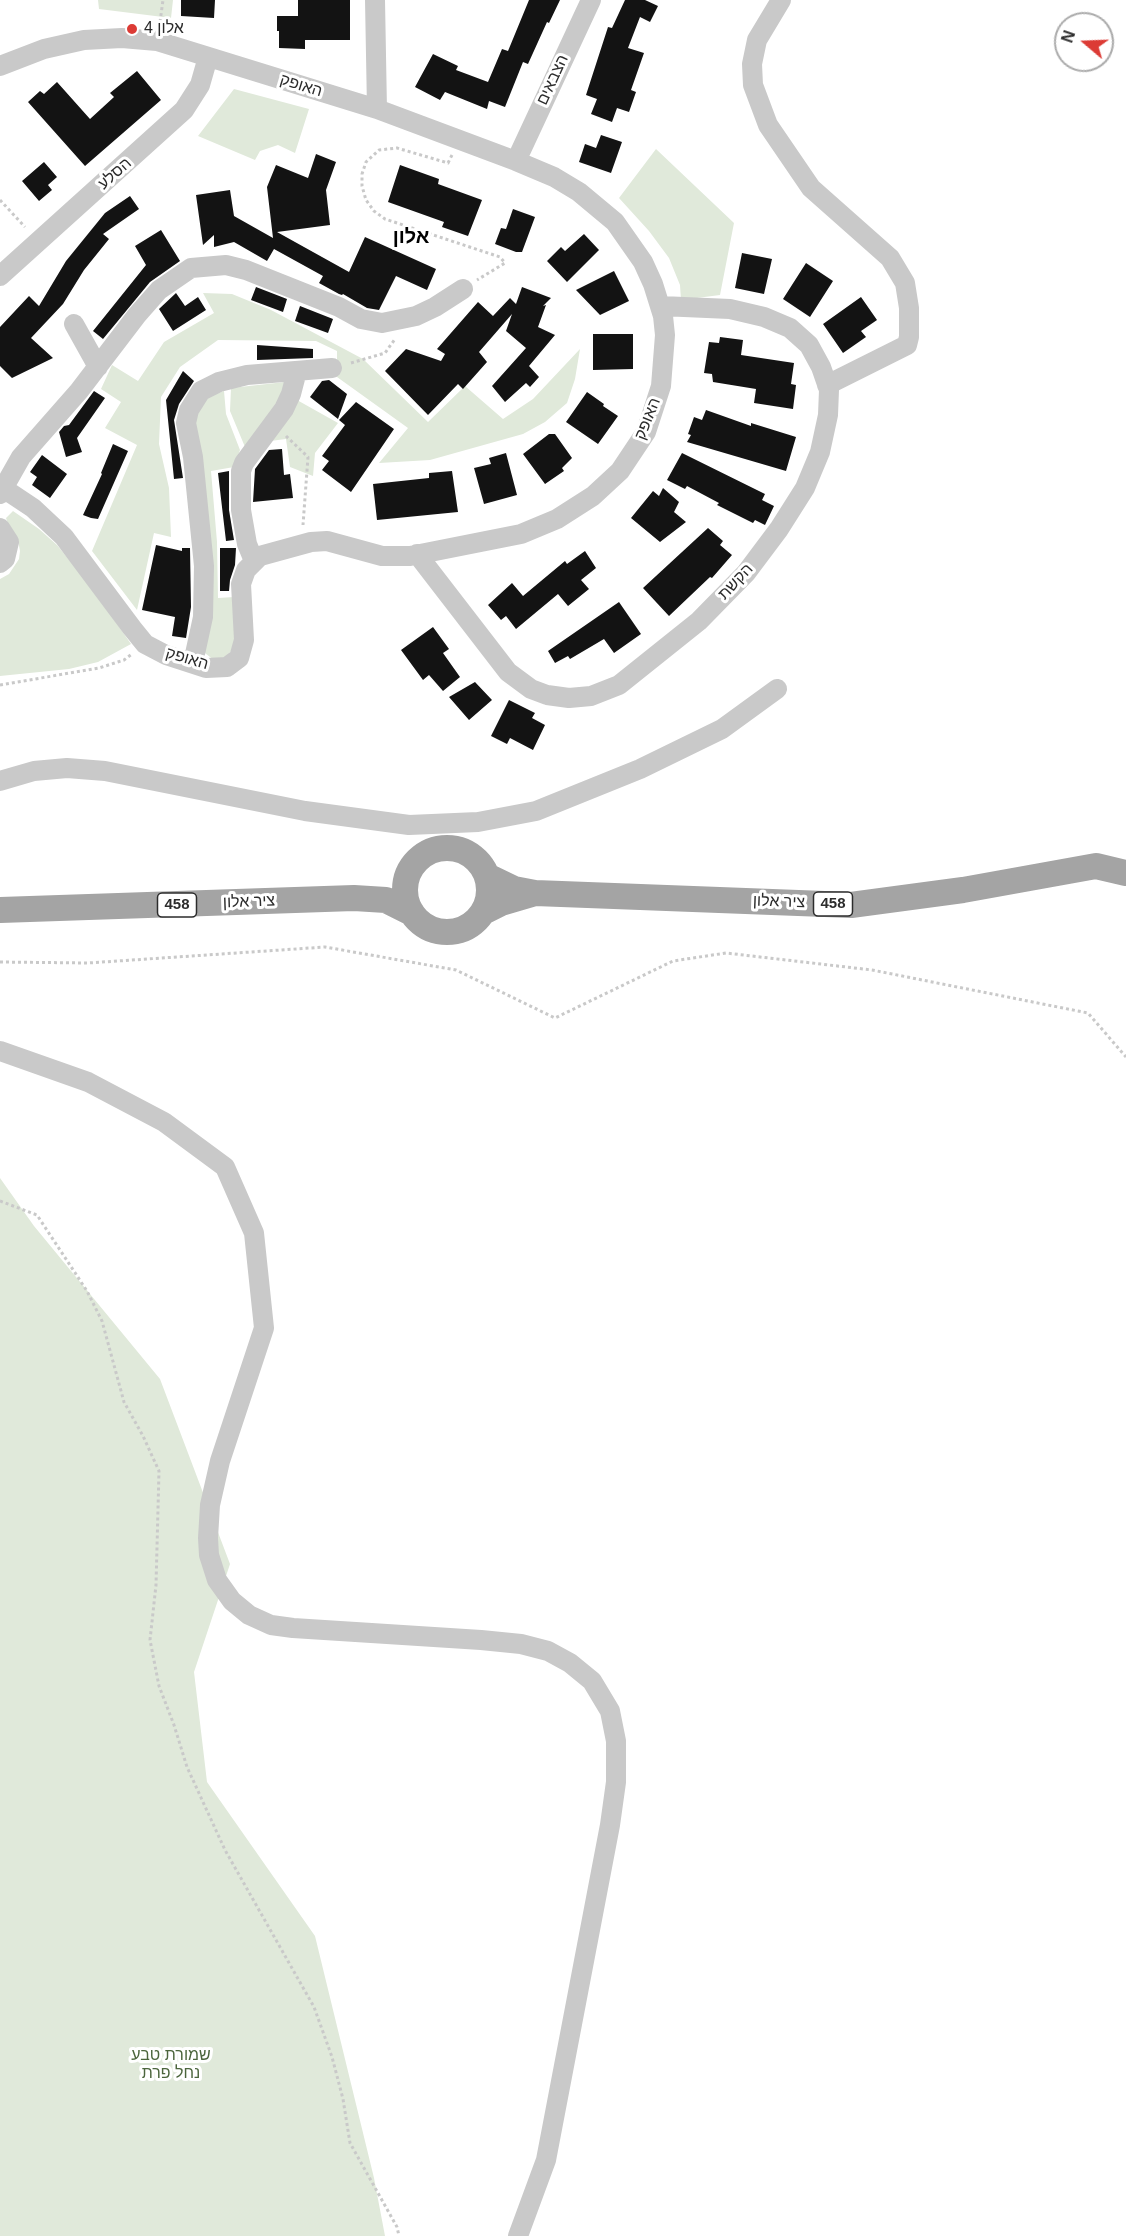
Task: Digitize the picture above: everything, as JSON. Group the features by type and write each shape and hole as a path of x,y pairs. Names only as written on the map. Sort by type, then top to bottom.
{"main road":[{"path":"442,849 452,849 469,855 483,868 487,876 489,895 483,912 470,926 461,930 443,932 426,926 412,913 406,896 406,886 412,869 425,855 442,849"},
{"name":"ציר אלון","path":"487,876 514,889 536,893 852,905 963,890 1096,866 1126,873"},
{"name":"ציר אלון","path":"354,898 397,880 412,869"},
{"name":"ציר אלון","path":"483,912 501,903 536,893"},
{"name":"ציר אלון","path":"0,910 354,898 386,900 412,913"}],"street":[{"path":"375,0 377,109"},
{"name":"הצבאים","path":"516,160 591,0"},
{"path":"781,0 757,40 752,64 753,85 768,125 811,188 890,258 905,283 909,308 907,345 827,385"},
{"name":"האופק","path":"0,66 44,48 66,43 108,38 157,41 377,109 516,160 554,177 579,192 615,222 643,262 661,306 665,335 661,386 646,432 634,453 610,482 577,508 537,528 496,540 417,554 382,556 327,541 301,544 260,556 246,570 241,584 244,640 239,658 227,667 206,668 166,655 145,644 64,537 33,508 2,491"},
{"name":"הסלע","path":"0,276 184,110 200,85 208,57"},
{"path":"2,491 21,457 98,367 137,315 159,290 191,268 226,265 246,270 339,307 361,319 382,323 416,316 463,289"},
{"name":"הקשת","path":"417,554 508,672 520,683 547,695 569,698 591,696 619,685 699,621 746,573 779,529 805,488 820,452 828,415 829,390 809,345 790,328 764,317 730,309 708,306 661,306"},
{"path":"74,324 98,367"},
{"path":"193,663 203,617 204,566 194,457 186,423 189,410 201,392 219,381 247,375 332,368"},
{"path":"254,561 247,544 241,510 241,471 244,463 274,424 291,394 297,371"},
{"path":"0,528 9,542 5,559 0,563"},
{"path":"0,781 34,771 56,769 105,771 305,811 409,825 478,822 536,811 640,770 722,729 777,689"},
{"path":"0,1051 88,1083 164,1122 225,1167 254,1233 264,1328 220,1461 210,1505 208,1538 209,1555 217,1580 232,1601 249,1615 271,1625 481,1640 521,1644 548,1651 570,1663 592,1681 610,1711 616,1741 616,1782 610,1825 546,2160 518,2236"}],"path":[{"path":"458,139 448,163 397,148 379,150 366,162 362,174 362,186 366,200 374,211 385,219 500,257 505,263 463,289"},
{"path":"0,200 39,243"},
{"path":"332,368 385,353 393,345 397,335 393,322"},
{"path":"274,424 308,457 301,544"},
{"path":"0,685 99,668 124,660 145,644"},
{"path":"0,962 88,963 325,947 456,970 555,1018 673,961 726,953 872,970 1088,1013 1126,1057"},
{"path":"0,1202 36,1215 87,1291 102,1321 124,1402 159,1471 156,1585 150,1640 159,1686 187,1767 225,1850 314,2007 332,2057 343,2099 350,2143 397,2228 399,2236"}],"green space":[{"path":"98,0 173,0 171,18 99,9"},
{"path":"234,89 309,109 295,153 278,145 260,151 255,160 198,136"},
{"path":"656,149 734,223 720,295 681,300 680,285 669,258 649,231 619,198"},
{"path":"203,293 232,294 271,310 363,359 428,422 465,386 503,419 533,399 580,349 575,379 567,403 545,422 523,434 430,460 379,463 408,428 337,377 337,351 316,341 218,340 180,367 161,397 159,444 169,488 171,537 154,533 137,610 92,551 137,445 105,428 121,402 101,389 112,365 138,381 164,342 214,313"},
{"path":"285,382 281,397 245,447 230,411 231,388"},
{"path":"224,391 226,414 240,450 234,467 211,471 217,542 218,598 234,597 235,637 232,650 224,659 215,661 205,653 192,424 198,408 210,396"},
{"path":"297,400 338,423 315,453 313,476 290,467 286,439 270,441"},
{"path":"13,511 57,545 92,588 131,644 98,662 69,669 0,676 0,579 9,574 19,559 20,551 18,540 10,530 6,518"},
{"name":"שמורת טבע נחל פרת","path":"0,1178 34,1226 160,1379 230,1564 194,1672 207,1782 315,1936 374,2178 385,2236 0,2236"}],"building":[{"path":"181,0 215,0 214,18 181,16"},
{"path":"298,0 350,0 350,40 305,40 305,49 279,48 277,16 298,16"},
{"path":"529,0 560,0 528,64 523,62 505,107 489,101 487,109 445,92 440,100 415,87 433,54 458,66 456,70 488,82 502,49 508,51"},
{"path":"625,0 645,0 658,6 650,22 640,17 628,48 644,53 631,90 636,92 629,112 617,108 612,122 591,114 597,99 586,95 608,27 612,28"},
{"path":"137,71 161,100 85,166 28,102 40,91 44,94 57,82 90,119 114,97 110,93"},
{"path":"601,135 622,142 611,173 579,162 585,144 596,148"},
{"path":"316,154 336,162 326,190 330,225 277,232 349,272 365,237 436,269 427,290 396,276 379,310 367,308 319,283 323,276 274,249 267,261 234,242 214,247 214,235 203,245 196,195 230,190 234,216 273,238 267,187 276,165 308,178"},
{"path":"44,162 57,177 48,185 52,190 39,201 22,181"},
{"path":"400,165 439,179 438,184 482,200 468,236 442,227 444,222 388,202"},
{"path":"130,196 139,209 103,234 109,239 84,270 63,304 31,338 53,358 12,378 0,366 0,327 29,296 39,306 66,261 105,213"},
{"path":"513,209 535,217 522,252 495,244 501,228 506,229"},
{"path":"161,230 180,261 150,282 103,339 93,331 146,265 135,246"},
{"path":"584,234 599,250 567,282 547,261 561,247 565,251"},
{"path":"742,253 772,259 764,294 735,288"},
{"path":"806,263 833,281 810,317 783,299"},
{"path":"614,271 629,301 600,315 576,290"},
{"path":"256,287 287,299 283,312 251,300"},
{"path":"522,287 551,298 543,306 546,305 538,327 555,335 529,366 539,377 530,387 526,383 505,402 492,386 526,348 506,331 512,314 479,352 487,362 463,389 458,384 428,415 385,371 406,349 441,361 445,354 437,349 478,302 493,316 510,298 516,304"},
{"path":"176,293 185,306 198,297 206,310 173,331 159,309"},
{"path":"861,297 877,320 861,331 866,337 843,353 823,324"},
{"path":"300,306 333,319 328,333 295,321"},
{"path":"593,334 633,334 633,369 593,370"},
{"path":"720,337 743,340 741,355 794,363 791,384 796,385 793,409 754,403 756,389 713,382 712,374 704,373 709,342 719,343"},
{"path":"257,345 313,349 313,358 257,360"},
{"path":"183,371 194,381 179,404 174,420 183,478 174,479 166,400"},
{"path":"329,380 347,394 338,419 310,397 322,381"},
{"path":"94,391 105,398 77,438 82,452 66,457 59,432 64,426 69,425"},
{"path":"587,392 618,416 598,444 566,422"},
{"path":"356,402 394,429 351,492 322,470 329,461 322,456 345,425 339,420"},
{"path":"706,410 751,426 751,423 796,437 786,471 687,442 691,435 688,434 694,417 702,420"},
{"path":"549,434 555,434 572,458 562,468 564,471 545,484 523,454"},
{"path":"113,444 128,451 98,519 91,518 83,515"},
{"path":"282,449 284,475 290,474 293,498 253,502 255,469 269,450"},
{"path":"506,453 517,495 484,504 474,468 491,464 489,458"},
{"path":"682,453 765,494 762,500 774,506 765,525 755,520 753,523 717,505 719,503 687,486 685,489 667,480"},
{"path":"42,455 67,474 50,498 32,485 37,477 30,472"},
{"path":"229,471 229,510 234,540 226,541 218,473"},
{"path":"452,471 458,512 377,520 373,484 429,478 429,473"},
{"path":"663,488 679,502 674,512 686,522 660,542 631,518 653,491 659,496"},
{"path":"708,528 723,541 720,545 732,555 712,578 710,577 669,616 643,588"},
{"path":"156,545 182,551 182,548 190,548 191,607 186,638 172,636 175,617 142,610"},
{"path":"220,548 236,548 229,591 220,591"},
{"path":"585,551 596,568 581,580 589,589 568,606 558,594 516,629 506,616 501,620 488,605 512,583 523,596 565,561 567,564"},
{"path":"619,602 641,634 614,653 604,639 570,659 568,656 555,663 548,651"},
{"path":"433,627 449,649 443,653 460,677 443,691 429,675 423,680 401,650"},
{"path":"475,682 492,700 469,720 449,697"},
{"path":"509,700 535,713 532,718 545,725 533,750 510,738 507,744 491,736"}],"place":[{"name":"אלון 4","path":"132,29"}],"district":[{"name":"אלון","path":"411,237"}]}
